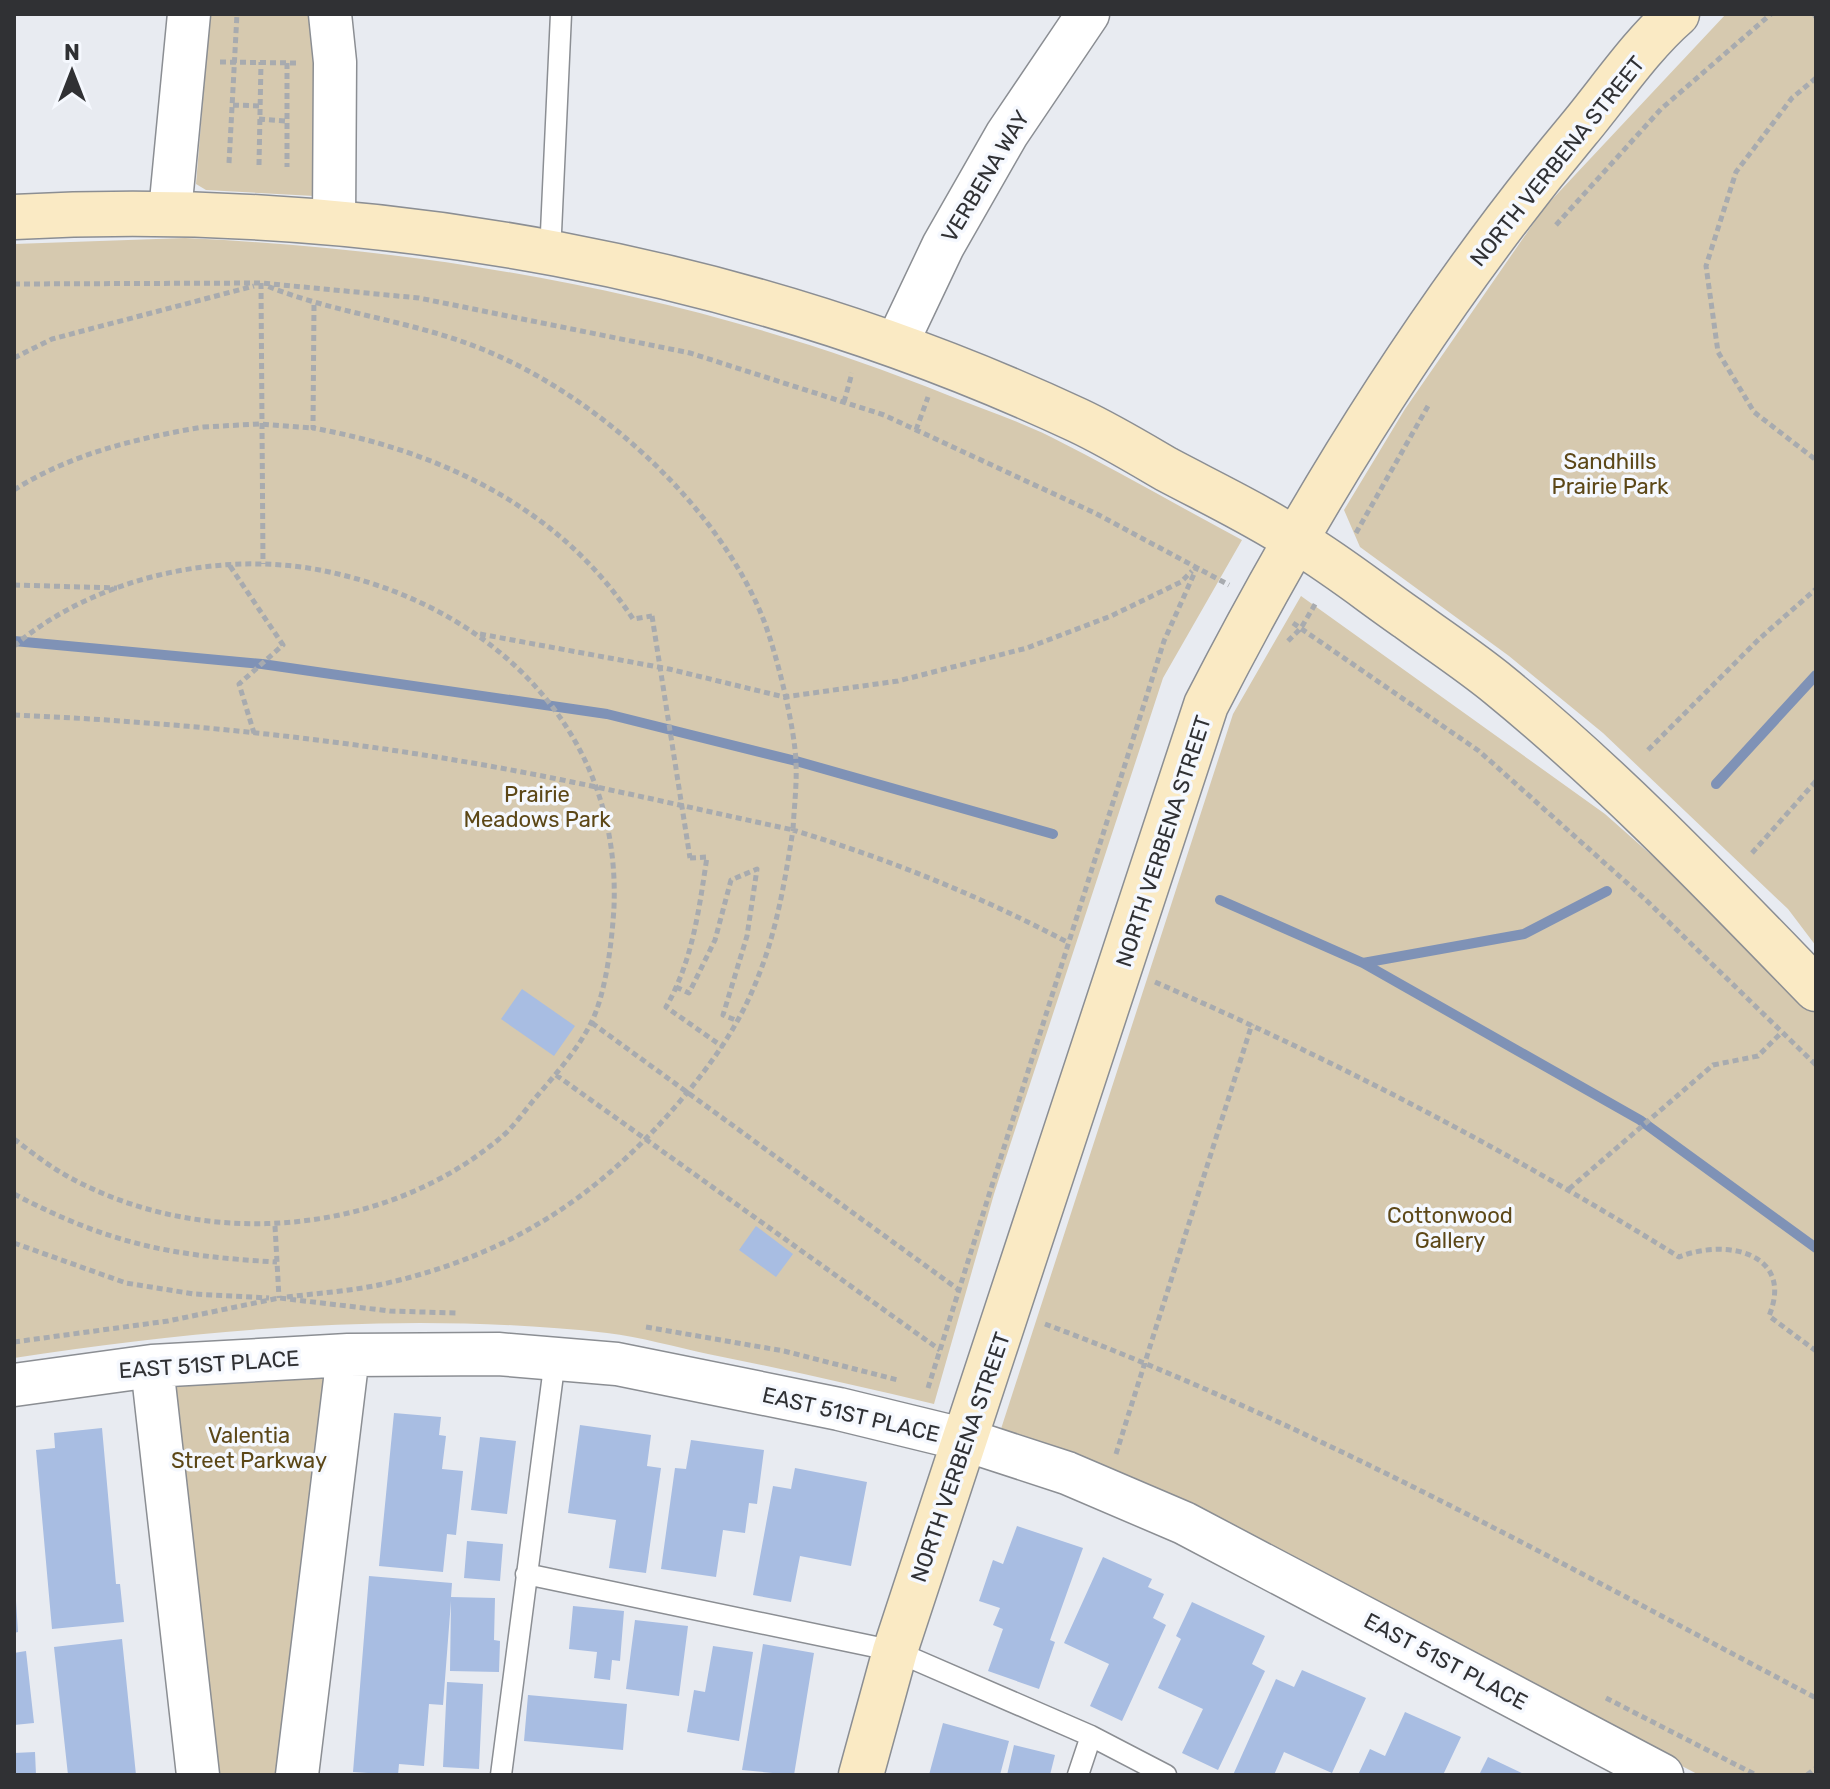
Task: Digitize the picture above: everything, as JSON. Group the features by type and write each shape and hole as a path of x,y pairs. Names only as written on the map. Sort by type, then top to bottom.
{"street":[{"path":"170,212 189,14"},
{"path":"330,14 335,62 334,222"},
{"name":"VERBENA WAY","path":"896,345 943,246 1000,147 1088,14"},
{"name":"NORTH VERBENA STREET","path":"861,1775 895,1651 1206,705 1259,602 1414,348 1505,218 1677,14"},
{"path":"14,217 170,212 334,222 423,232 550,254 777,308 896,345 1078,420 1297,540 1498,684 1651,820 1816,989"},
{"name":"EAST 51ST PLACE","path":"14,1385 152,1366 348,1355 498,1354 617,1364 839,1409 966,1440 1067,1473 1184,1523 1662,1775"},
{"path":"297,1775 348,1355"},
{"path":"152,1366 198,1775"}],"lane":[{"path":"550,254 561,14"},
{"path":"501,1775 555,1359"},
{"path":"526,1574 895,1651 1091,1736 1166,1775"},
{"path":"1078,1775 1091,1736"}],"path":[{"path":"229,163 237,14"},
{"path":"1547,236 1661,109 1769,15"},
{"path":"211,61 302,63"},
{"path":"259,165 261,62"},
{"path":"287,63 287,167"},
{"path":"1816,78 1792,98 1736,172 1706,266 1718,352 1754,412 1816,460"},
{"path":"233,105 260,106"},
{"path":"259,119 287,121"},
{"path":"14,284 261,283 419,298 690,353 884,415 1216,576"},
{"path":"261,283 263,564"},
{"path":"14,358 52,339 199,303 261,283 314,305 390,318 484,350 570,397 648,454 698,513 733,564 764,621 784,697 796,761 793,830 781,906 759,977 723,1047 647,1141 605,1181 547,1221 482,1252 383,1284 279,1298 168,1321 14,1342"},
{"path":"313,428 314,305"},
{"path":"844,402 853,372"},
{"path":"1360,526 1434,396"},
{"path":"916,430 929,397"},
{"path":"14,490 87,455 152,435 203,427 259,424 313,428 371,439 469,476 552,529 588,561 633,619 652,616 690,858 707,857 696,934 666,1007 723,1047"},
{"path":"14,646 68,610 118,588 171,573 263,564 325,570 381,583 478,634 517,664 547,697 577,743 598,787 615,867 612,942 592,1023 556,1075 507,1132 451,1172 373,1207 275,1226 195,1221 127,1203 67,1176 14,1139"},
{"path":"229,565 283,645 239,684 254,733"},
{"path":"478,634 669,669 784,697 898,681 1027,648 1111,616 1181,582 1198,565"},
{"path":"928,1388 1164,641 1198,565"},
{"path":"14,585 118,588"},
{"path":"1648,750 1759,639 1816,589"},
{"path":"1311,612 1301,628 1479,751 1645,899 1816,1065"},
{"path":"14,715 113,720 254,733 431,756 598,787 793,830 890,860 990,902 1069,943"},
{"path":"1752,853 1816,781"},
{"path":"676,987 689,993 715,940 731,880 757,869 747,936 723,1015 738,1021"},
{"path":"1154,982 1252,1024 1401,1098 1569,1189 1679,1257 1698,1249 1722,1248 1746,1254 1765,1265 1777,1281 1777,1297 1769,1316 1816,1351"},
{"path":"592,1023 959,1290"},
{"path":"1116,1454 1252,1024"},
{"path":"1569,1189 1713,1065 1758,1056 1782,1032"},
{"path":"556,1075 940,1350"},
{"path":"14,1194 67,1222 136,1245 203,1258 277,1262"},
{"path":"275,1226 279,1298"},
{"path":"14,1243 126,1283 194,1294 279,1298"},
{"path":"1045,1324 1146,1361 1316,1439 1816,1698"},
{"path":"1714,1753 1756,1775"},
{"path":"1807,1775 1816,1768"}],"green space":[{"path":"210,14 315,14 314,196 206,190 196,184"},
{"name":"Sandhills Prairie Park","path":"1726,14 1816,14 1816,946 1788,909 1603,733 1509,656 1360,547 1344,510 1405,409 1544,208"},
{"name":"Prairie Meadows Park","path":"185,238 283,244 478,267 575,284 765,331 858,361 1039,431 1242,540 1163,678 994,1194 934,1404 632,1337 459,1323 384,1323 235,1331 14,1358 14,244"},
{"name":"Cottonwood Gallery","path":"1301,596 1605,814 1744,937 1816,1012 1816,1775 1699,1775 1321,1575 1000,1432 1233,714"},
{"name":"Valentia Street Parkway","path":"348,1355 297,1775 198,1775 152,1366"}],"building":[{"path":"522,989 575,1026 554,1056 501,1019"},
{"path":"756,1226 793,1254 776,1277 739,1250"},
{"path":"394,1413 441,1417 439,1435 446,1436 442,1469 463,1471 456,1535 447,1534 443,1572 379,1566"},
{"path":"580,1425 651,1435 647,1466 661,1468 646,1573 609,1568 616,1520 568,1513"},
{"path":"102,1428 116,1584 120,1584 124,1622 52,1629 36,1450 55,1448 54,1433"},
{"path":"480,1437 516,1441 507,1514 471,1510"},
{"path":"691,1440 764,1450 757,1504 749,1503 745,1533 723,1530 716,1577 661,1569 675,1468 686,1469"},
{"path":"795,1468 867,1482 851,1566 800,1556 791,1602 753,1595 773,1486 791,1489"},
{"path":"1017,1526 1083,1548 1050,1640 1055,1642 1039,1689 988,1671 1003,1629 993,1625 1000,1608 979,1601 993,1560 1003,1564"},
{"path":"467,1541 503,1544 500,1581 464,1578"},
{"path":"1103,1557 1152,1579 1148,1587 1164,1594 1153,1618 1166,1625 1122,1721 1090,1706 1109,1664 1064,1643"},
{"path":"369,1576 452,1583 451,1597 495,1598 494,1640 500,1641 499,1672 450,1671 451,1601 443,1705 429,1704 424,1766 399,1764 398,1775 353,1772"},
{"path":"14,1601 18,1632 14,1633"},
{"path":"1192,1602 1265,1636 1252,1664 1265,1671 1218,1770 1182,1753 1203,1709 1158,1688 1181,1639 1176,1636"},
{"path":"573,1606 624,1611 620,1661 612,1660 610,1680 594,1678 597,1652 569,1649"},
{"path":"635,1620 688,1626 679,1696 626,1689"},
{"path":"122,1639 136,1775 68,1775 54,1647"},
{"path":"763,1644 814,1653 794,1775 742,1770"},
{"path":"713,1646 753,1652 739,1741 687,1732 694,1690 705,1692"},
{"path":"26,1651 34,1723 14,1725 14,1653"},
{"path":"1302,1670 1366,1698 1332,1773 1284,1752 1274,1775 1233,1775 1276,1679 1294,1687"},
{"path":"447,1682 483,1684 479,1769 443,1767"},
{"path":"528,1695 627,1704 623,1750 524,1741"},
{"path":"1405,1712 1461,1737 1443,1775 1358,1775 1370,1749 1385,1756"},
{"path":"943,1723 1009,1741 1000,1775 929,1775"},
{"path":"1014,1745 1055,1755 1050,1775 1007,1775"},
{"path":"35,1752 36,1775 14,1775 14,1753"},
{"path":"1488,1757 1526,1775 1479,1775"}],"waterway":[{"path":"14,641 262,664 607,714 796,761 1053,834"},
{"path":"1716,784 1816,675"},
{"path":"1363,963 1524,934 1607,891"},
{"path":"1220,900 1363,963 1640,1120 1816,1248"}]}
